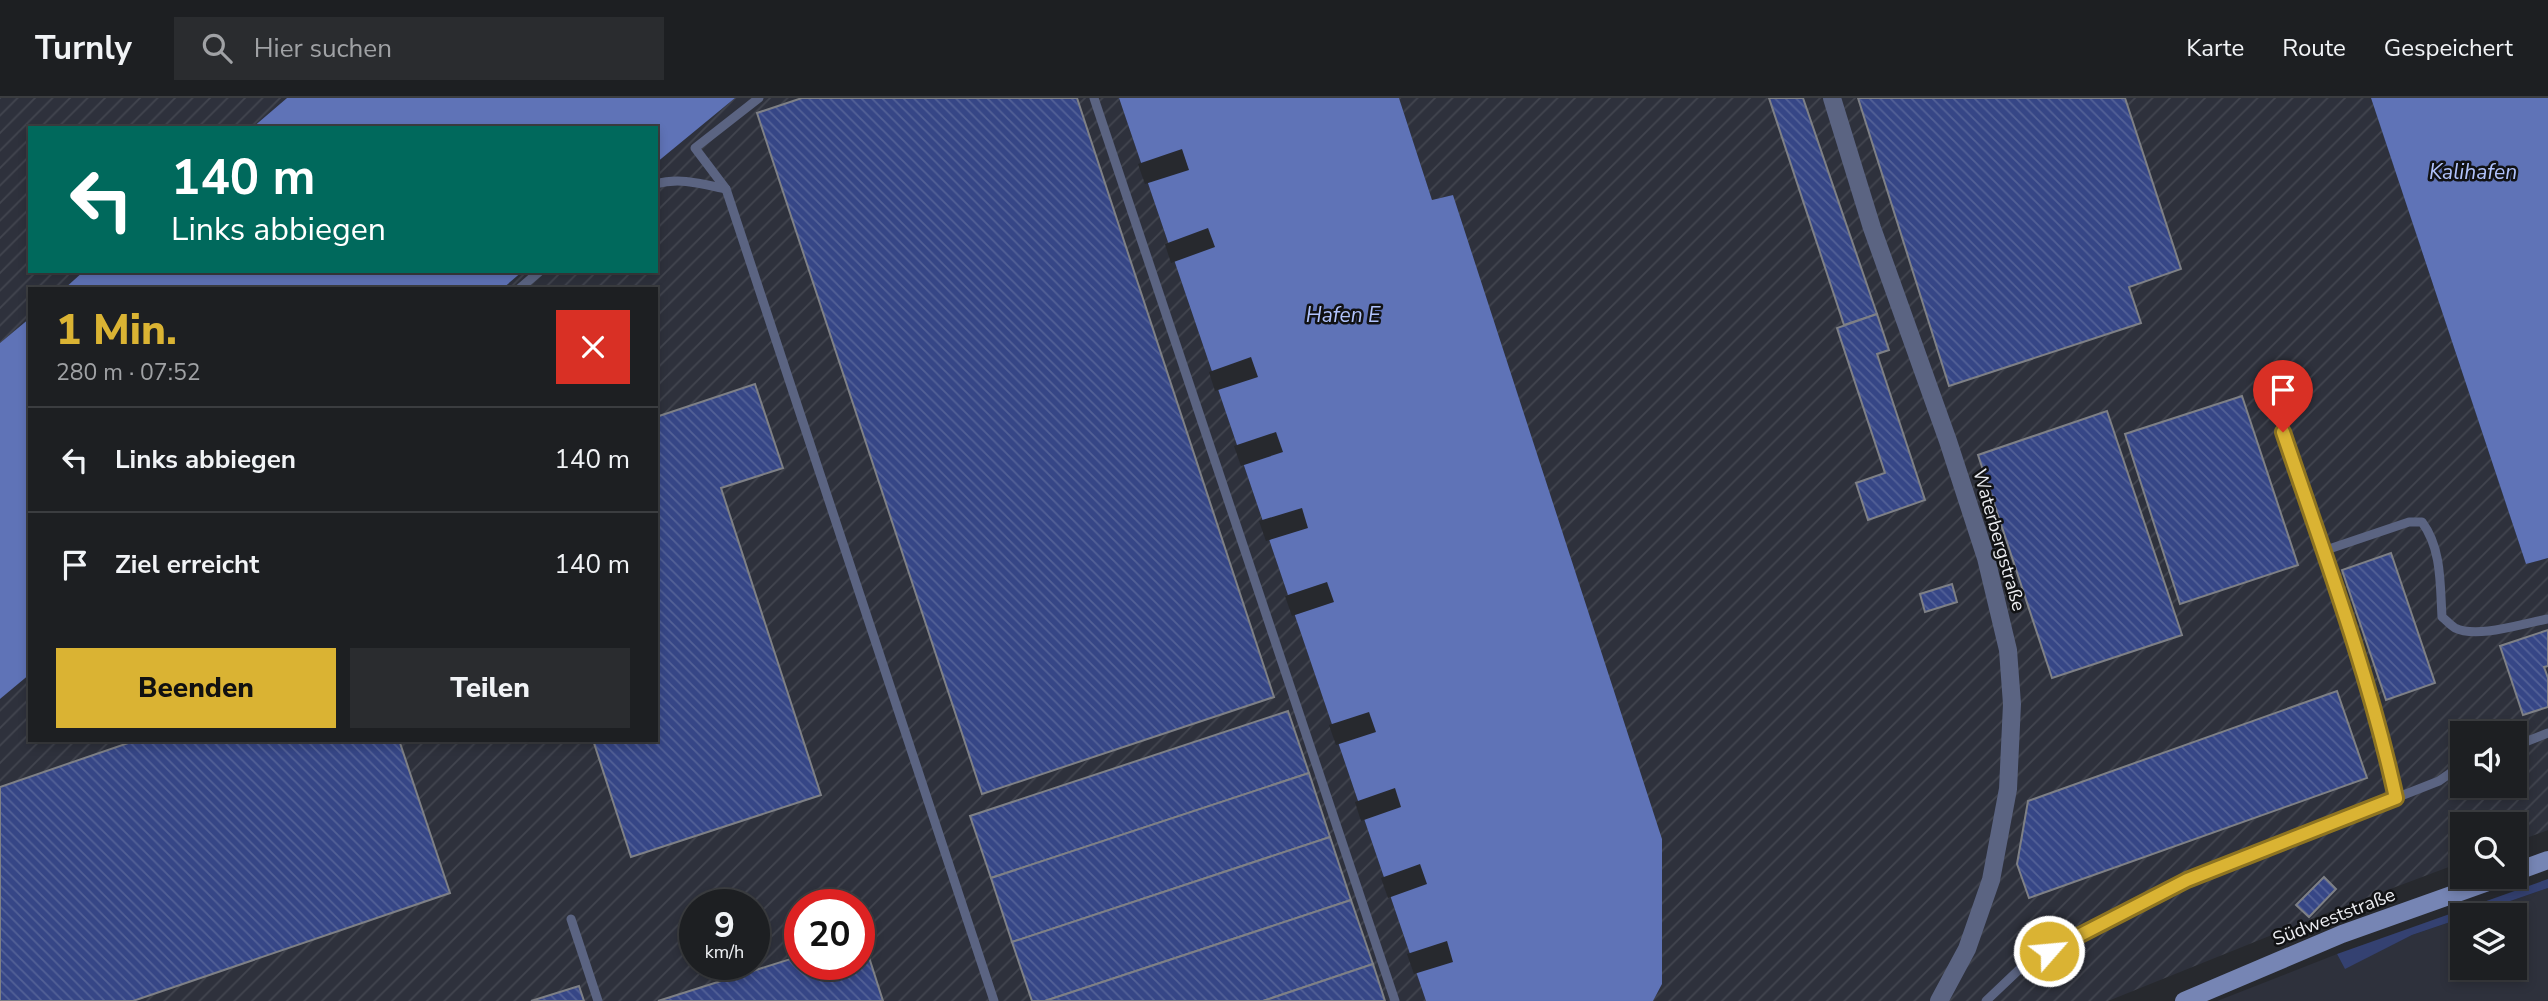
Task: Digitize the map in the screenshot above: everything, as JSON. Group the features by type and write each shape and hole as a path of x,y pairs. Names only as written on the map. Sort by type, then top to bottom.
{"street":[{"name":"Waterbergstraße","path":"1832,98 1872,228 1948,441 1986,558 2008,650 2012,704 2008,789 1991,880 1967,949 1945,1000"},
{"path":"2527,868 2548,860"},
{"name":"Südweststraße","path":"2184,1001 2342,934 2468,889"}],"lane":[{"path":"759,98 695,148 726,189 994,1001"},
{"path":"1094,98 1395,1001"},
{"path":"658,183 687,180 726,189"},
{"path":"521,287 538,273"},
{"path":"2283,432 2383,737 2396,798"},
{"path":"2323,551 2409,522 2422,522 2430,533 2440,568 2442,617 2454,627 2470,632 2484,631 2548,619"},
{"path":"2527,741 2548,733"},
{"path":"1986,1001 2026,962 2187,880 2440,781 2450,774"},
{"path":"571,919 598,1001"}],"shaded area":[{"path":"0,98 287,98 254,126 28,126 28,273 82,273 66,287 28,287 28,320 0,343"},
{"path":"735,98 1119,98 1426,1001 0,1001 0,699 28,676 28,742 658,742 658,287 504,287 521,273 658,273 658,161"},
{"path":"1399,98 2371,98 2526,564 2548,558 2548,830 2527,838 2527,812 2450,812 2450,867 2108,1001 1653,1001 1662,983 1453,195 1432,200"},
{"path":"2548,879 2548,888 2505,903 2480,903 2527,889 2527,886"},
{"path":"2548,888 2548,1001 2217,1001 2337,954 2345,968 2412,935 2450,922 2450,980 2527,980 2527,903 2505,903"},
{"path":"2450,914 2450,922 2412,935 2345,969 2337,954"}],"water":[{"path":"287,98 735,98 658,161 658,126 254,126"},
{"name":"Hafen E","path":"1119,98 1399,98 1432,200 1453,195 1662,839 1662,984 1653,1001 1426,1001"},
{"name":"Kalihafen","path":"2371,98 2548,98 2548,558 2526,564"},
{"path":"82,273 521,273 504,287 66,287"},
{"path":"28,320 28,676 0,699 0,343"}],"pier":[{"path":"1182,149 1189,170 1145,184 1138,164"},
{"path":"1208,228 1215,247 1171,263 1165,244"},
{"path":"1251,357 1258,377 1215,391 1209,372"},
{"path":"1276,432 1283,452 1241,466 1234,446"},
{"path":"1302,508 1308,528 1266,541 1259,521"},
{"path":"1327,582 1334,602 1292,616 1285,596"},
{"path":"1369,712 1376,732 1336,745 1329,725"},
{"path":"1395,788 1401,807 1361,821 1355,802"},
{"path":"1420,864 1427,884 1388,898 1381,878"},
{"path":"1447,941 1453,962 1414,974 1407,954"}],"building":[{"path":"802,98 1077,98 1274,697 982,794 757,113"},
{"path":"1769,98 1803,98 1877,314 1844,325"},
{"path":"1858,98 2125,98 2181,269 2129,287 2141,323 1949,386"},
{"path":"1877,314 1889,350 1877,354 1925,500 1868,520 1856,483 1885,473 1837,328"},
{"path":"755,384 783,468 721,488 821,795 631,857 594,742 658,742 658,416"},
{"path":"2242,396 2298,565 2180,604 2125,434"},
{"path":"2107,411 2182,635 2052,678 1978,455"},
{"path":"2391,553 2435,683 2386,700 2342,570"},
{"path":"1952,584 1957,602 1925,612 1920,594"},
{"path":"2548,630 2548,666 2544,667 2548,678 2548,707 2523,715 2500,646"},
{"path":"2337,691 2367,778 2029,898 2017,864 2028,801"},
{"path":"1288,711 1309,773 991,878 970,816"},
{"path":"131,742 400,742 450,893 133,1001 0,1001 0,787"},
{"path":"1309,773 1330,837 1012,942 991,878"},
{"path":"1330,837 1351,900 1045,1001 1032,1001 1012,942"},
{"path":"2324,877 2336,889 2309,917 2296,905"},
{"path":"1351,900 1373,964 1263,1001 1045,1001"},
{"path":"784,961 784,980 875,980 875,976 883,1001 658,1001 724,980 770,980 770,966"},
{"path":"1373,964 1385,1001 1263,1001"},
{"path":"579,986 584,1001 531,1001"}],"route":[{"path":"2049,951 2187,880 2396,798 2383,737 2283,432"}]}
